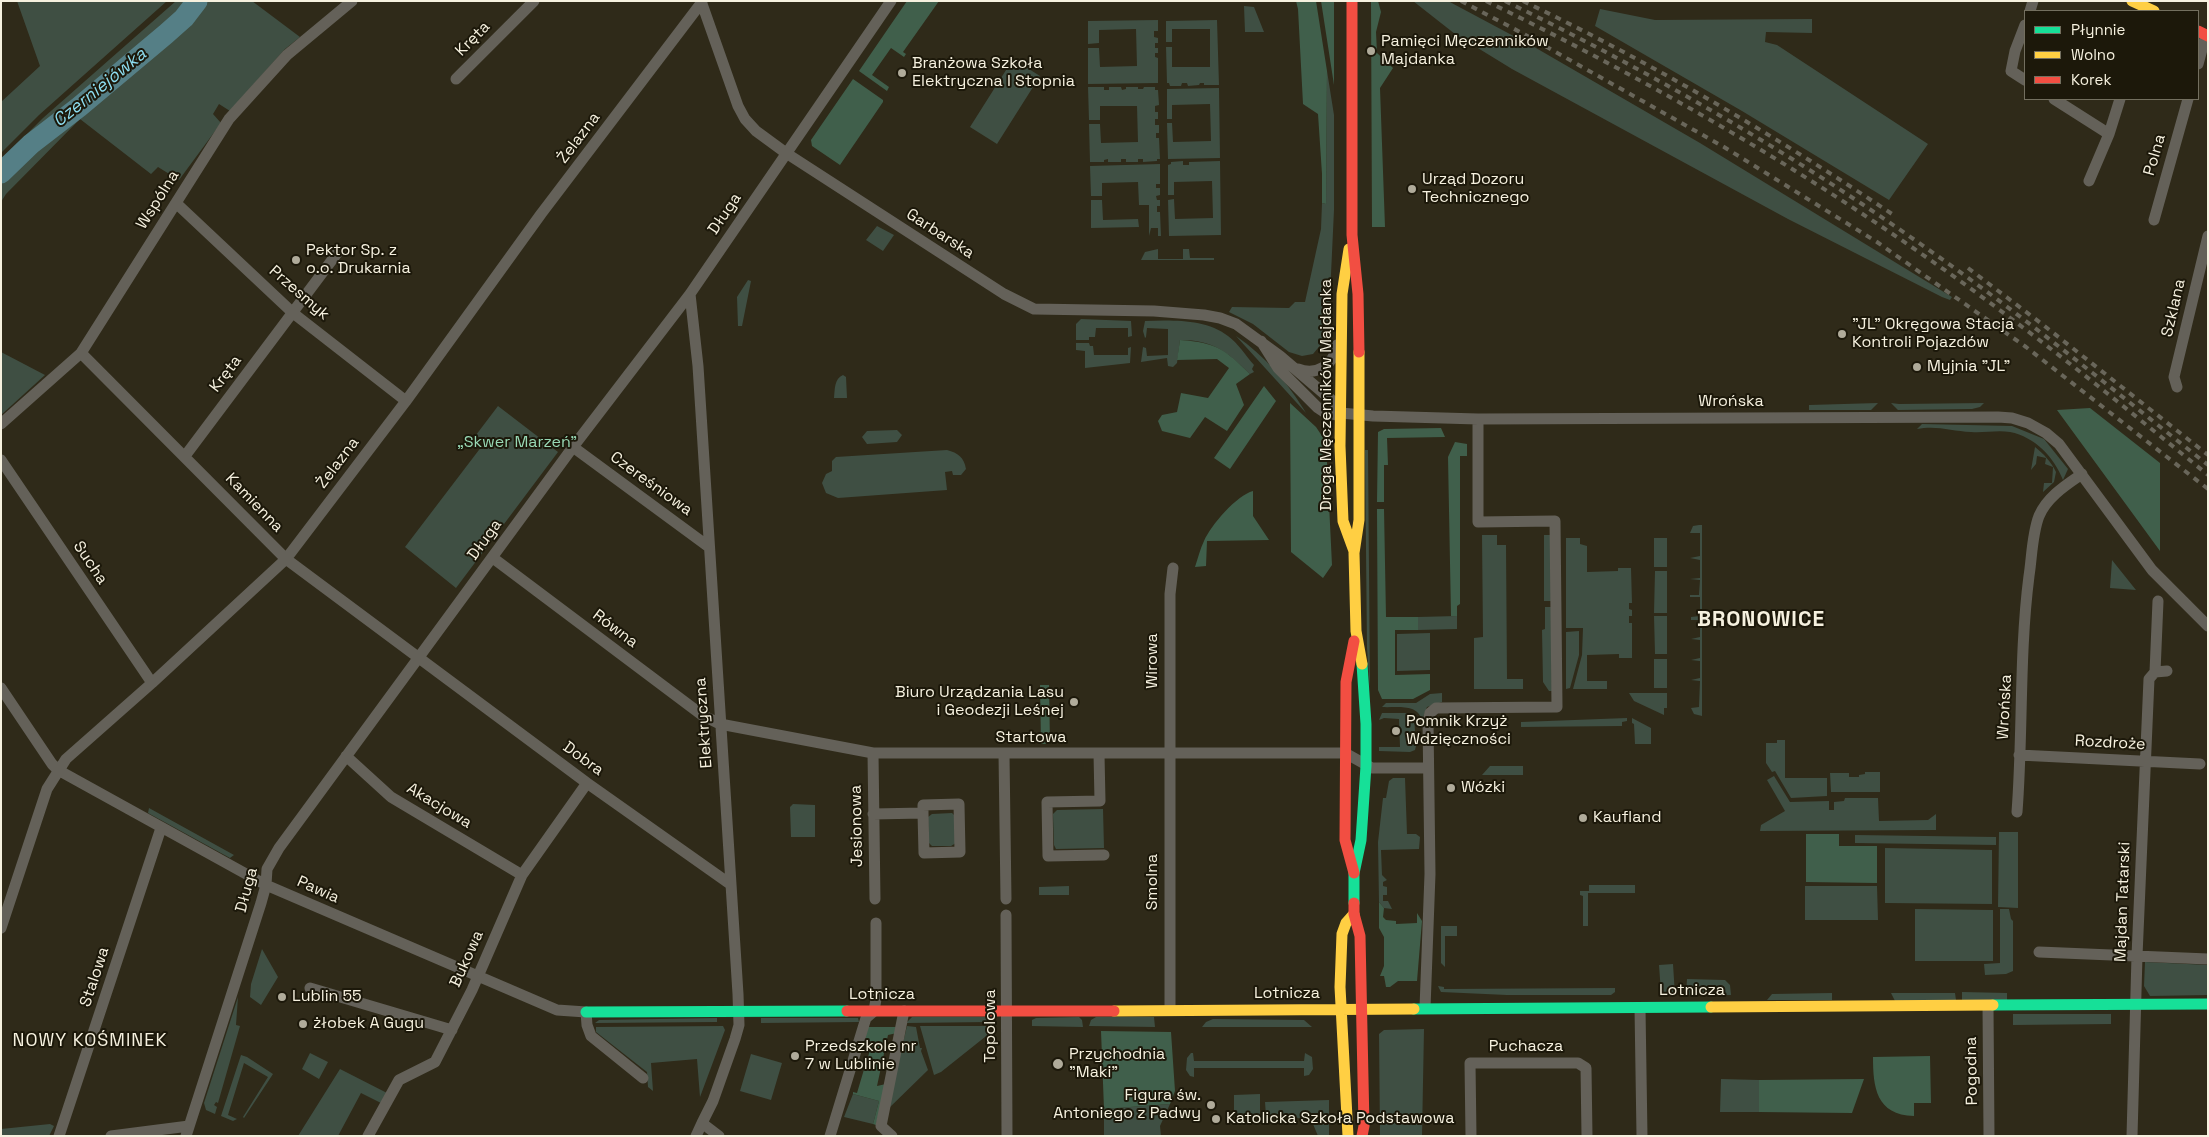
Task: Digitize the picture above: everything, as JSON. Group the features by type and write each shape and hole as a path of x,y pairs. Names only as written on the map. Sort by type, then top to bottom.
{"street":[{"name":"Wspólna","path":"1,424 81,353 229,119 287,55 352,1"},
{"name":"Kręta","path":"456,79 534,1"},
{"name":"Długa","path":"188,1131 266,885 267,869 280,848 573,446 690,294 891,1"},
{"name":"Droga Męczenników Majdanka","path":"1352,1 1352,235 1358,294 1359,520 1354,553 1356,631 1362,666 1366,766 1361,840 1354,873 1354,914 1360,936 1364,1126 1362,1136"},
{"path":"2132,1 2152,10"},
{"name":"Garbarska","path":"701,2 738,106 745,119 756,131 786,153 964,269 1004,294 1034,309 1154,311 1204,315 1236,324 1261,341 1295,368 1335,402 1341,413 1330,415 1318,408 1278,368 1261,341"},
{"name":"Żelazna","path":"1,928 47,789 58,770 69,756 152,683 286,559 406,401 541,214 701,2"},
{"path":"2024,28 2015,51 2012,71 2024,79"},
{"path":"2199,59 2204,34"},
{"path":"2056,100 2109,134"},
{"path":"2089,181 2109,134 2120,100"},
{"name":"Polna","path":"2154,220 2188,100"},
{"name":"Przesmyk","path":"176,203 294,313 406,401"},
{"name":"Droga Męczenników Majdanka","path":"1352,235 1346,262 1342,312 1341,413 1343,521 1354,553"},
{"name":"Szklana","path":"2177,387 2174,377 2208,236"},
{"name":"Kręta","path":"185,456 338,252"},
{"name":"Elektryczna","path":"690,294 698,366 739,1012 739,1025 735,1039 696,1136"},
{"path":"1295,368 1305,372 1316,371 1333,359 1342,312"},
{"name":"Kamienna","path":"81,353 286,559 418,658"},
{"name":"Wrońska","path":"1341,413 1373,416 1478,419 2005,417 2020,420 2046,433 2059,444 2152,570 2208,626"},
{"path":"1425,1008 1430,874 1428,717 1436,708 1557,707 1555,521 1478,522 1478,419"},
{"name":"Czereśniowa","path":"573,446 709,547"},
{"name":"Sucha","path":"1,460 152,683"},
{"name":"Wrońska","path":"2017,812 2024,627 2036,525 2042,509 2051,498 2082,474"},
{"name":"Równa","path":"493,558 702,715 720,724"},
{"name":"Wirowa","path":"1169,754 1170,594 1173,568"},
{"name":"Majdan Tatarski","path":"2132,1136 2144,761 2149,679 2155,672 2158,601"},
{"name":"Droga Męczenników Majdanka","path":"1354,873 1345,840 1345,753 1346,682 1356,631"},
{"name":"Dobra","path":"418,658 587,783 730,884"},
{"path":"2155,672 2167,671"},
{"name":"Pawia","path":"1,688 52,764 58,770 161,828 266,885 478,977 557,1010 586,1012"},
{"name":"Startowa","path":"720,724 873,753 1345,753"},
{"name":"Jesionowa","path":"873,753 875,899"},
{"path":"1345,753 1372,768 1428,768"},
{"path":"1004,754 1006,900"},
{"path":"1099,754 1100,801 1047,802 1048,856 1104,855"},
{"name":"Smolna","path":"1169,754 1170,1009"},
{"name":"Rozdroże","path":"2019,755 2200,764"},
{"name":"Akacjowa","path":"346,756 391,797 522,875"},
{"name":"Bukowa","path":"368,1136 398,1080 435,1062 478,977 522,875 587,783"},
{"path":"959,804 960,852 924,853 923,813 923,805 959,804"},
{"path":"873,814 923,813"},
{"name":"Stalowa","path":"59,1136 161,828"},
{"name":"Droga Męczenników Majdanka","path":"1348,1136 1341,1010 1342,934 1346,923 1354,914"},
{"name":"Topolowa","path":"1006,915 1007,1136"},
{"path":"830,1136 866,1018 874,1011 876,1000 876,923"},
{"path":"2039,952 2208,959"},
{"path":"310,988 452,1030"},
{"name":"Lotnicza","path":"586,1012 1341,1010 2208,1004"},
{"name":"Pogodna","path":"1988,1006 1989,1136"},
{"path":"1640,1008 1642,1136"},
{"path":"892,1136 881,1126 904,1011"},
{"path":"586,1012 587,1025 591,1036 643,1078"},
{"name":"Puchacza","path":"1471,1136 1470,1063 1578,1063 1586,1068 1587,1136"},
{"path":"702,1123 719,1136"},
{"path":"111,1136 188,1131"}],"green space":[{"path":"17,1 167,1 39,115 1,153 1,102 40,66"},
{"path":"176,1 252,1 300,37 285,49 230,111 219,104 213,114 221,123 179,180 158,167 151,174 80,119 6,194 1,202 1,160 43,118"},
{"path":"907,1 939,1 903,52 906,54 904,57 891,48 872,75 889,87 887,91 859,71"},
{"path":"1296,1 1316,1 1327,71 1326,204 1322,203 1318,114 1303,104"},
{"path":"1321,1 1334,1 1334,85"},
{"path":"1371,1 1378,1 1381,12 1376,32 1377,53 1393,68 1380,88 1385,227 1372,227"},
{"path":"1413,1 1448,1 1536,48 1700,143 1952,297 1950,300 1942,297 1788,219 1512,69 1455,34"},
{"path":"1244,6 1254,7 1264,32 1245,32"},
{"path":"1600,9 1655,20 1812,19 1812,33 1766,32 1765,42 1777,45 1928,144 1889,200 1742,111 1595,26"},
{"path":"1158,20 1158,31 1154,31 1154,37 1158,38 1155,48 1158,48 1158,53 1155,53 1155,57 1158,58 1158,83 1088,84 1088,48 1099,48 1100,67 1137,66 1136,29 1099,30 1099,43 1088,44 1088,21"},
{"path":"1217,20 1219,85 1204,85 1204,83 1200,83 1199,85 1188,86 1187,83 1182,83 1181,86 1170,86 1167,83 1166,47 1172,47 1172,67 1210,67 1210,29 1172,29 1172,42 1166,42 1166,21"},
{"path":"1013,59 1040,76 997,144 970,127"},
{"path":"1327,71 1334,115 1334,210 1329,317 1323,342 1313,354 1302,356 1289,352 1253,324 1229,312 1232,307 1289,308 1295,302 1305,302 1321,229 1322,203 1326,204"},
{"path":"853,79 883,100 883,102 840,165 812,146 811,140"},
{"path":"1088,87 1104,87 1104,90 1109,90 1109,87 1121,87 1122,90 1126,89 1126,87 1143,89 1144,87 1155,87 1155,90 1158,90 1159,105 1155,106 1155,112 1158,112 1158,119 1155,119 1155,125 1159,125 1159,133 1156,133 1156,138 1159,138 1160,159 1143,162 1143,159 1138,159 1138,162 1126,162 1126,159 1121,159 1121,162 1108,162 1108,159 1104,160 1104,162 1090,162 1089,124 1100,124 1101,143 1138,142 1137,106 1100,106 1100,120 1089,120"},
{"path":"1219,88 1220,158 1168,159 1167,123 1172,123 1173,142 1211,141 1210,104 1172,105 1172,119 1167,119 1167,89"},
{"path":"1183,161 1183,165 1189,165 1189,162 1220,161 1221,235 1169,236 1168,200 1174,199 1175,219 1213,218 1212,181 1174,182 1174,195 1168,195 1168,165 1171,162"},
{"path":"1160,164 1160,184 1156,184 1156,188 1160,188 1160,195 1156,196 1157,200 1160,200 1157,212 1160,212 1161,236 1158,236 1158,228 1151,228 1149,236 1149,205 1139,205 1138,182 1102,183 1102,196 1091,196 1090,166"},
{"path":"1091,200 1102,200 1103,220 1138,219 1139,227 1091,228"},
{"path":"877,226 894,235 883,251 866,240"},
{"path":"1158,249 1158,259 1183,259 1183,249 1189,249 1190,258 1214,258 1214,260 1141,260 1145,252"},
{"path":"748,280 751,281 742,326 738,326 737,297"},
{"path":"1081,319 1131,321 1132,336 1128,337 1128,328 1096,328 1095,337 1089,337 1089,340 1076,340 1076,324"},
{"path":"1145,321 1188,322 1210,326 1219,330 1239,346 1254,365 1252,369 1254,372 1250,374 1234,359 1211,345 1192,341 1180,340 1177,363 1173,367 1168,366 1167,358 1141,362 1143,347 1146,348 1147,356 1168,355 1168,329 1147,328 1145,338 1143,331"},
{"path":"1236,336 1275,371 1292,391 1306,413"},
{"path":"1180,340 1212,345 1226,353 1250,374 1236,384 1244,405 1227,431 1205,417 1190,438 1162,431 1158,421 1162,415 1177,412 1181,393 1208,398 1229,368 1217,359 1177,360"},
{"path":"1076,343 1089,343 1090,346 1093,346 1094,355 1128,355 1128,348 1131,347 1130,363 1085,368 1085,351 1076,350"},
{"path":"1,352 45,375 1,415"},
{"path":"843,375 846,377 847,398 834,398 836,382"},
{"path":"1264,386 1276,401 1230,469 1214,458"},
{"path":"1290,403 1316,427 1326,442 1332,565 1323,578 1291,552"},
{"path":"1878,403 1871,410 1809,410 1809,405"},
{"path":"1891,403 1984,403 1980,407 1972,409 1898,410"},
{"name":"„Skwer Marzeń”","path":"498,406 558,452 456,588 405,547 485,442 476,435"},
{"path":"2090,408 2160,463 2160,551 2057,410"},
{"path":"1922,424 2012,426 2044,439 2068,469 2063,480 2049,456 2042,449 2028,438 2010,432 1917,429"},
{"path":"1441,428 1445,437 1387,438 1388,465 1384,465 1384,502 1377,502 1378,432 1384,429"},
{"path":"897,430 902,435 897,442 867,444 862,437 867,431"},
{"path":"1455,442 1467,444 1467,456 1460,456 1460,604 1457,606 1457,616 1451,616 1448,457"},
{"path":"2035,447 2047,458 2052,465 2056,472 2054,482 2043,492 2044,483 2052,483 2053,467 2045,464 2046,458 2037,456 2036,464 2031,470"},
{"path":"947,450 960,456 964,461 966,469 961,475 953,475 952,471 945,472 947,490 838,498 826,493 822,483 826,474 832,471 832,461 836,457"},
{"path":"1365,450 1368,450 1370,690 1367,648"},
{"path":"1253,491 1253,516 1269,540 1207,541 1206,566 1195,567 1207,534 1212,527 1232,504"},
{"path":"1377,509 1384,509 1386,617 1418,617 1418,630 1395,630 1395,675 1430,674 1430,690 1413,699 1382,699 1378,690"},
{"path":"1702,525 1702,716 1694,714 1691,708 1699,707 1700,681 1691,680 1700,678 1700,661 1691,660 1700,658 1700,640 1691,639 1700,637 1700,620 1691,620 1691,617 1700,616 1700,597 1690,597 1690,595 1699,595 1700,580 1690,579 1700,578 1700,560 1690,558 1700,556 1700,533 1690,533 1693,526"},
{"path":"1482,535 1497,535 1497,545 1506,545 1507,679 1523,679 1523,689 1474,689 1474,638 1483,637"},
{"path":"1544,535 1551,535 1551,601 1544,601"},
{"path":"1566,538 1580,538 1580,544 1587,546 1587,572 1618,571 1618,568 1631,568 1632,603 1629,603 1629,609 1632,610 1632,616 1629,616 1629,623 1632,623 1632,658 1619,658 1619,654 1587,655 1587,681 1607,681 1607,689 1573,689 1582,655 1583,628 1566,628"},
{"path":"1654,538 1667,538 1667,567 1654,567"},
{"path":"2112,560 2136,590 2110,588"},
{"path":"1655,571 1667,571 1667,613 1654,613"},
{"path":"1545,607 1551,607 1552,691 1549,691 1543,682 1542,630 1545,629"},
{"path":"1457,616 1457,629 1418,630 1418,617"},
{"path":"1654,616 1667,616 1667,654 1655,654"},
{"path":"1579,631 1579,655 1570,688 1566,689 1566,632"},
{"path":"1430,633 1430,670 1397,671 1397,634"},
{"path":"1654,659 1667,659 1667,688 1654,688"},
{"path":"1040,685 1049,685 1050,744 1041,744"},
{"path":"1442,693 1442,702 1427,707 1422,720 1416,711 1411,709 1382,707 1386,703 1416,703 1430,694"},
{"path":"1629,693 1667,693 1667,708 1664,708 1664,715 1634,701"},
{"path":"1382,713 1410,713 1414,716 1415,750 1410,752 1379,751 1379,747 1400,747 1399,719 1384,718 1379,720"},
{"path":"1627,718 1627,721 1622,722 1622,726 1521,727 1521,722"},
{"path":"1632,718 1651,728 1651,744 1635,744"},
{"path":"1777,740 1785,740 1785,778 1827,778 1827,796 1791,798 1775,771 1772,772 1766,763 1766,743 1777,743"},
{"path":"1490,766 1523,766 1523,775 1482,775"},
{"path":"1865,772 1880,772 1880,792 1831,792 1830,773 1849,773 1849,777 1859,777 1859,775 1865,774"},
{"path":"1774,776 1790,802 1829,801 1829,810 1834,810 1834,802 1844,801 1845,798 1878,798 1879,821 1928,820 1936,814 1936,830 1760,831 1761,825 1785,811 1767,780"},
{"path":"1393,778 1405,778 1407,834 1416,834 1420,837 1419,849 1381,850 1382,875 1387,880 1383,882 1383,886 1387,887 1387,895 1383,895 1383,901 1388,901 1392,909 1384,908 1379,902 1378,842 1383,798 1386,798 1389,781"},
{"path":"793,804 815,805 815,837 791,837 790,807"},
{"path":"149,808 234,855 230,858 148,813"},
{"path":"1103,809 1104,848 1056,849 1054,845 1053,814 1057,810"},
{"path":"952,813 955,816 956,843 951,846 932,846 929,843 928,817 932,814"},
{"path":"1999,832 2018,832 2018,908 1998,907"},
{"path":"1806,834 1839,834 1839,846 1877,846 1877,883 1806,882"},
{"path":"1855,835 1996,837 1996,845 1855,843"},
{"path":"1885,848 1992,850 1992,904 1885,903"},
{"path":"1589,885 1635,885 1635,893 1588,893 1588,926 1583,926 1583,896 1580,895 1580,891 1589,891"},
{"path":"1069,886 1069,895 1039,895 1039,887"},
{"path":"1805,886 1877,886 1878,920 1805,920"},
{"path":"1379,902 1384,908 1383,917 1386,920 1396,921 1396,924 1417,923 1417,913 1422,921 1417,981 1398,981 1390,987 1386,987 1384,976 1380,976 1384,966 1384,937 1379,928"},
{"path":"1915,909 1993,910 1993,961 1915,961"},
{"path":"2000,909 2009,909 2013,921 2013,971 2006,974 1985,975 1984,964 2000,963"},
{"path":"1441,926 1457,926 1457,936 1445,936 1445,967 1441,963"},
{"path":"262,949 278,977 261,1005 250,997 251,984"},
{"path":"2145,962 2208,965 2208,995 2150,996 2144,986"},
{"path":"1673,964 1675,995 1661,993 1659,965"},
{"path":"1687,979 1725,980 1730,985 1731,995 1686,995"},
{"path":"1438,986 1444,987 1444,989 1615,988 1615,992 1611,995 1507,995 1441,992"},
{"path":"1962,992 2007,993 2007,1000 1962,1001"},
{"path":"1832,993 1832,1000 1767,1000 1772,994"},
{"path":"1891,993 1955,993 1956,1000 1895,1001"},
{"path":"238,997 236,1025 240,1026 218,1103 216,1102 214,1105 217,1107 215,1114 206,1110 204,1103"},
{"path":"2013,1014 2111,1014 2111,1024 2013,1025"},
{"path":"912,1017 989,1017 989,1022 906,1023"},
{"path":"1079,1017 1082,1020 1083,1027 1032,1026 1032,1020 1036,1018"},
{"path":"1096,1017 1154,1017 1155,1027 1089,1026 1091,1020"},
{"path":"717,1018 717,1022 595,1023 599,1020"},
{"path":"761,1018 858,1018 859,1022 761,1023"},
{"path":"1213,1019 1304,1020 1312,1027 1202,1027 1206,1022"},
{"path":"723,1026 725,1030 700,1097 697,1059 651,1063 653,1091 648,1087 647,1072 596,1032 596,1027"},
{"path":"907,1026 916,1027 920,1048 922,1048 921,1051 928,1070 887,1110"},
{"path":"920,1026 990,1026 990,1033 941,1072 934,1075"},
{"path":"867,1027 898,1027 897,1033 888,1035 877,1086 886,1084 876,1125 873,1124 879,1101 853,1094 853,1092 857,1093 865,1066 857,1063 858,1059 867,1061 872,1042 864,1039"},
{"path":"1424,1029 1422,1136 1380,1136 1379,1034 1384,1030"},
{"path":"1101,1031 1171,1032 1175,1091 1170,1104 1104,1109"},
{"path":"310,1053 328,1062 319,1079 302,1069"},
{"path":"1193,1053 1194,1061 1304,1061 1305,1053 1312,1057 1313,1069 1309,1075 1304,1076 1304,1068 1194,1068 1194,1077 1190,1076 1186,1070 1187,1058"},
{"path":"751,1054 782,1063 771,1100 740,1091"},
{"path":"241,1055 273,1074 244,1118 268,1077 244,1063 228,1115 237,1119 233,1121 221,1116"},
{"path":"1930,1056 1931,1103 1914,1103 1914,1116 1892,1111 1884,1105 1876,1089 1873,1057"},
{"path":"340,1069 387,1093 381,1103 361,1093 338,1136 298,1136"},
{"path":"1721,1079 1759,1080 1759,1112 1720,1112"},
{"path":"1864,1079 1852,1113 1759,1112 1759,1080"},
{"path":"853,1094 879,1101 873,1124 844,1117"},
{"path":"1260,1094 1260,1117 1248,1118 1234,1112 1234,1095"},
{"path":"1329,1100 1329,1136 1318,1136 1313,1124 1293,1116 1266,1116 1265,1102"},
{"path":"1170,1104 1160,1126 1161,1136 1104,1136 1104,1109"},
{"path":"50,1124 54,1126 49,1136 1,1136 1,1129"}],"waterway":[{"name":"Czerniejówka","path":"1,173 31,144 79,107 166,34 184,18 197,1"}],"railway":[{"path":"1461,1 1522,33 1724,147 1877,242 2026,347 2208,489"},
{"path":"1486,1 1543,29 1711,120 1820,186 1926,257 2034,336 2208,475"},
{"path":"1505,1 1669,86 1827,181 1929,250 2000,302 2208,465"},
{"path":"1523,1 1619,50 1713,102 1805,157 1895,216"},
{"path":"1968,268 2208,455"}],"traffic: fast":[{"path":"1354,903 1354,873 1361,840 1366,766 1366,724 1362,664"},
{"path":"1993,1005 2208,1004"},
{"path":"1414,1009 1711,1007"},
{"path":"586,1012 847,1011"}],"traffic: slow":[{"path":"2132,1 2152,10"},
{"path":"1349,249 1342,294 1340,446 1343,521 1354,551"},
{"path":"1359,352 1359,520 1354,553 1356,631 1362,664"},
{"path":"1348,1136 1340,987 1342,934 1346,923 1354,914"},
{"path":"1711,1007 1993,1005"},
{"path":"1114,1011 1414,1009"}],"traffic: jam":[{"path":"1352,1 1352,235 1358,294 1359,352"},
{"path":"2199,32 2208,36"},
{"path":"1354,641 1346,682 1345,840 1354,873"},
{"path":"1354,903 1354,914 1360,936 1364,1126 1362,1136"},
{"path":"847,1011 1114,1011"}],"place":[{"name":"Pamięci Męczenników Majdanka","path":"1371,51"},
{"name":"Branżowa Szkoła Elektryczna I Stopnia","path":"902,73"},
{"name":"Urząd Dozoru Technicznego","path":"1412,189"},
{"name":"Pektor Sp. z o.o. Drukarnia","path":"296,260"},
{"name":"\"JL\" Okręgowa Stacja Kontroli Pojazdów","path":"1842,334"},
{"name":"Myjnia \"JL\"","path":"1917,367"},
{"name":"Biuro Urządzania Lasu i Geodezji Leśnej","path":"1074,702"},
{"name":"Pomnik Krzyż Wdzięczności","path":"1396,731"},
{"name":"Wózki","path":"1451,788"},
{"name":"Kaufland","path":"1583,818"},
{"name":"Lublin 55","path":"282,997"},
{"name":"żłobek A Gugu","path":"303,1024"},
{"name":"Przedszkole nr 7 w Lublinie","path":"795,1056"},
{"name":"Przychodnia \"Maki\"","path":"1058,1064"},
{"name":"Figura św. Antoniego z Padwy","path":"1211,1105"},
{"name":"Katolicka Szkoła Podstawowa","path":"1216,1119"}],"district":[{"name":"BRONOWICE","path":"1761,620"},
{"name":"NOWY KOŚMINEK","path":"90,1041"}]}
